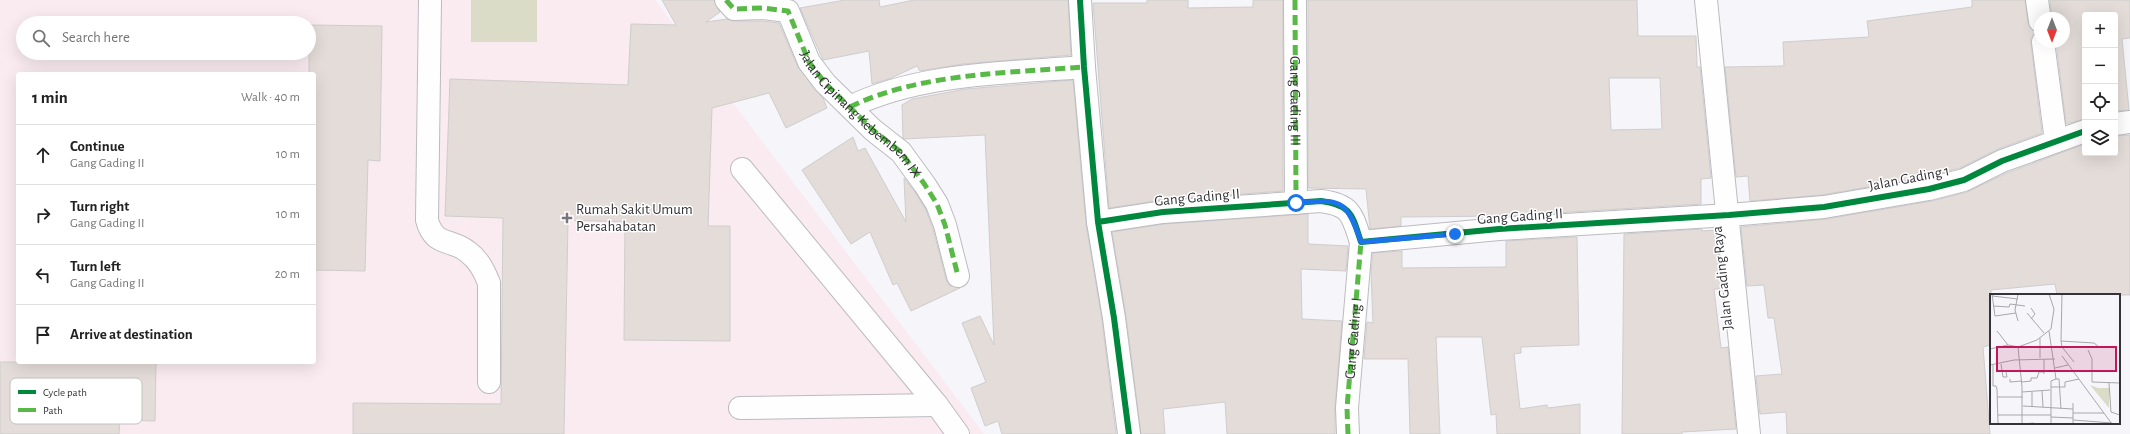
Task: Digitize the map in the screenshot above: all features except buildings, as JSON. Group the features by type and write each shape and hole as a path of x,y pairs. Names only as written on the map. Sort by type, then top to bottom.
{"street":[{"path":"430,0 427,220 430,231 439,240 468,252 483,268 489,283 489,382"},
{"name":"Jalan Cipinang Kebembem IX","path":"726,0 734,9 762,8 788,11 809,62 825,83 873,130 901,152 925,185 936,204 945,225 958,276"},
{"path":"1080,0 1084,67 1098,222 1114,318 1129,434"},
{"name":"Gang Gading III","path":"1294,0 1296,203"},
{"name":"Jalan Gading Raya","path":"1706,0 1729,215 1749,434"},
{"path":"2037,0 2039,12"},
{"path":"2044,48 2056,141"},
{"path":"850,107 878,96 947,80 1084,67"},
{"path":"2118,124 2130,122"},
{"name":"Jalan Gading 1","path":"1729,215 1824,207 1929,189 1964,180 2002,161 2082,132"},
{"path":"742,169 937,405 958,434"},
{"name":"Gang Gading II","path":"1098,222 1163,212 1321,201 1339,203 1349,211 1361,242 1499,229 1729,215"},
{"name":"Gang Gading I","path":"1348,434 1347,408 1361,242"},
{"path":"740,408 937,405"}],"shaded area":[{"name":"Rumah Sakit Umum Persahabatan","path":"0,0 655,0 984,434 0,434"}],"green space":[{"path":"471,0 537,0 537,42 471,42"}],"marked path":[{"path":"726,0 734,9 762,8 788,11 809,62 825,83 873,130 901,152 925,185 937,204 945,225 958,276"},
{"path":"1295,0 1296,203"},
{"path":"850,107 905,87 934,81 995,73 1084,67"},
{"path":"1348,434 1347,408 1361,242"}],"cycle path":[{"path":"1080,0 1084,67 1098,222 1114,318 1129,434"},
{"path":"1098,222 1163,212 1321,201 1339,205 1349,213 1353,218 1361,242 1499,229 1729,215 1824,207 1929,189 1964,180 2002,161 2082,132"}],"place":[{"name":"Rumah Sakit Umum Persahabatan","path":"567,218"}],"route":[{"path":"1296,203 1321,201 1339,203 1349,211 1361,242 1455,234"}]}
